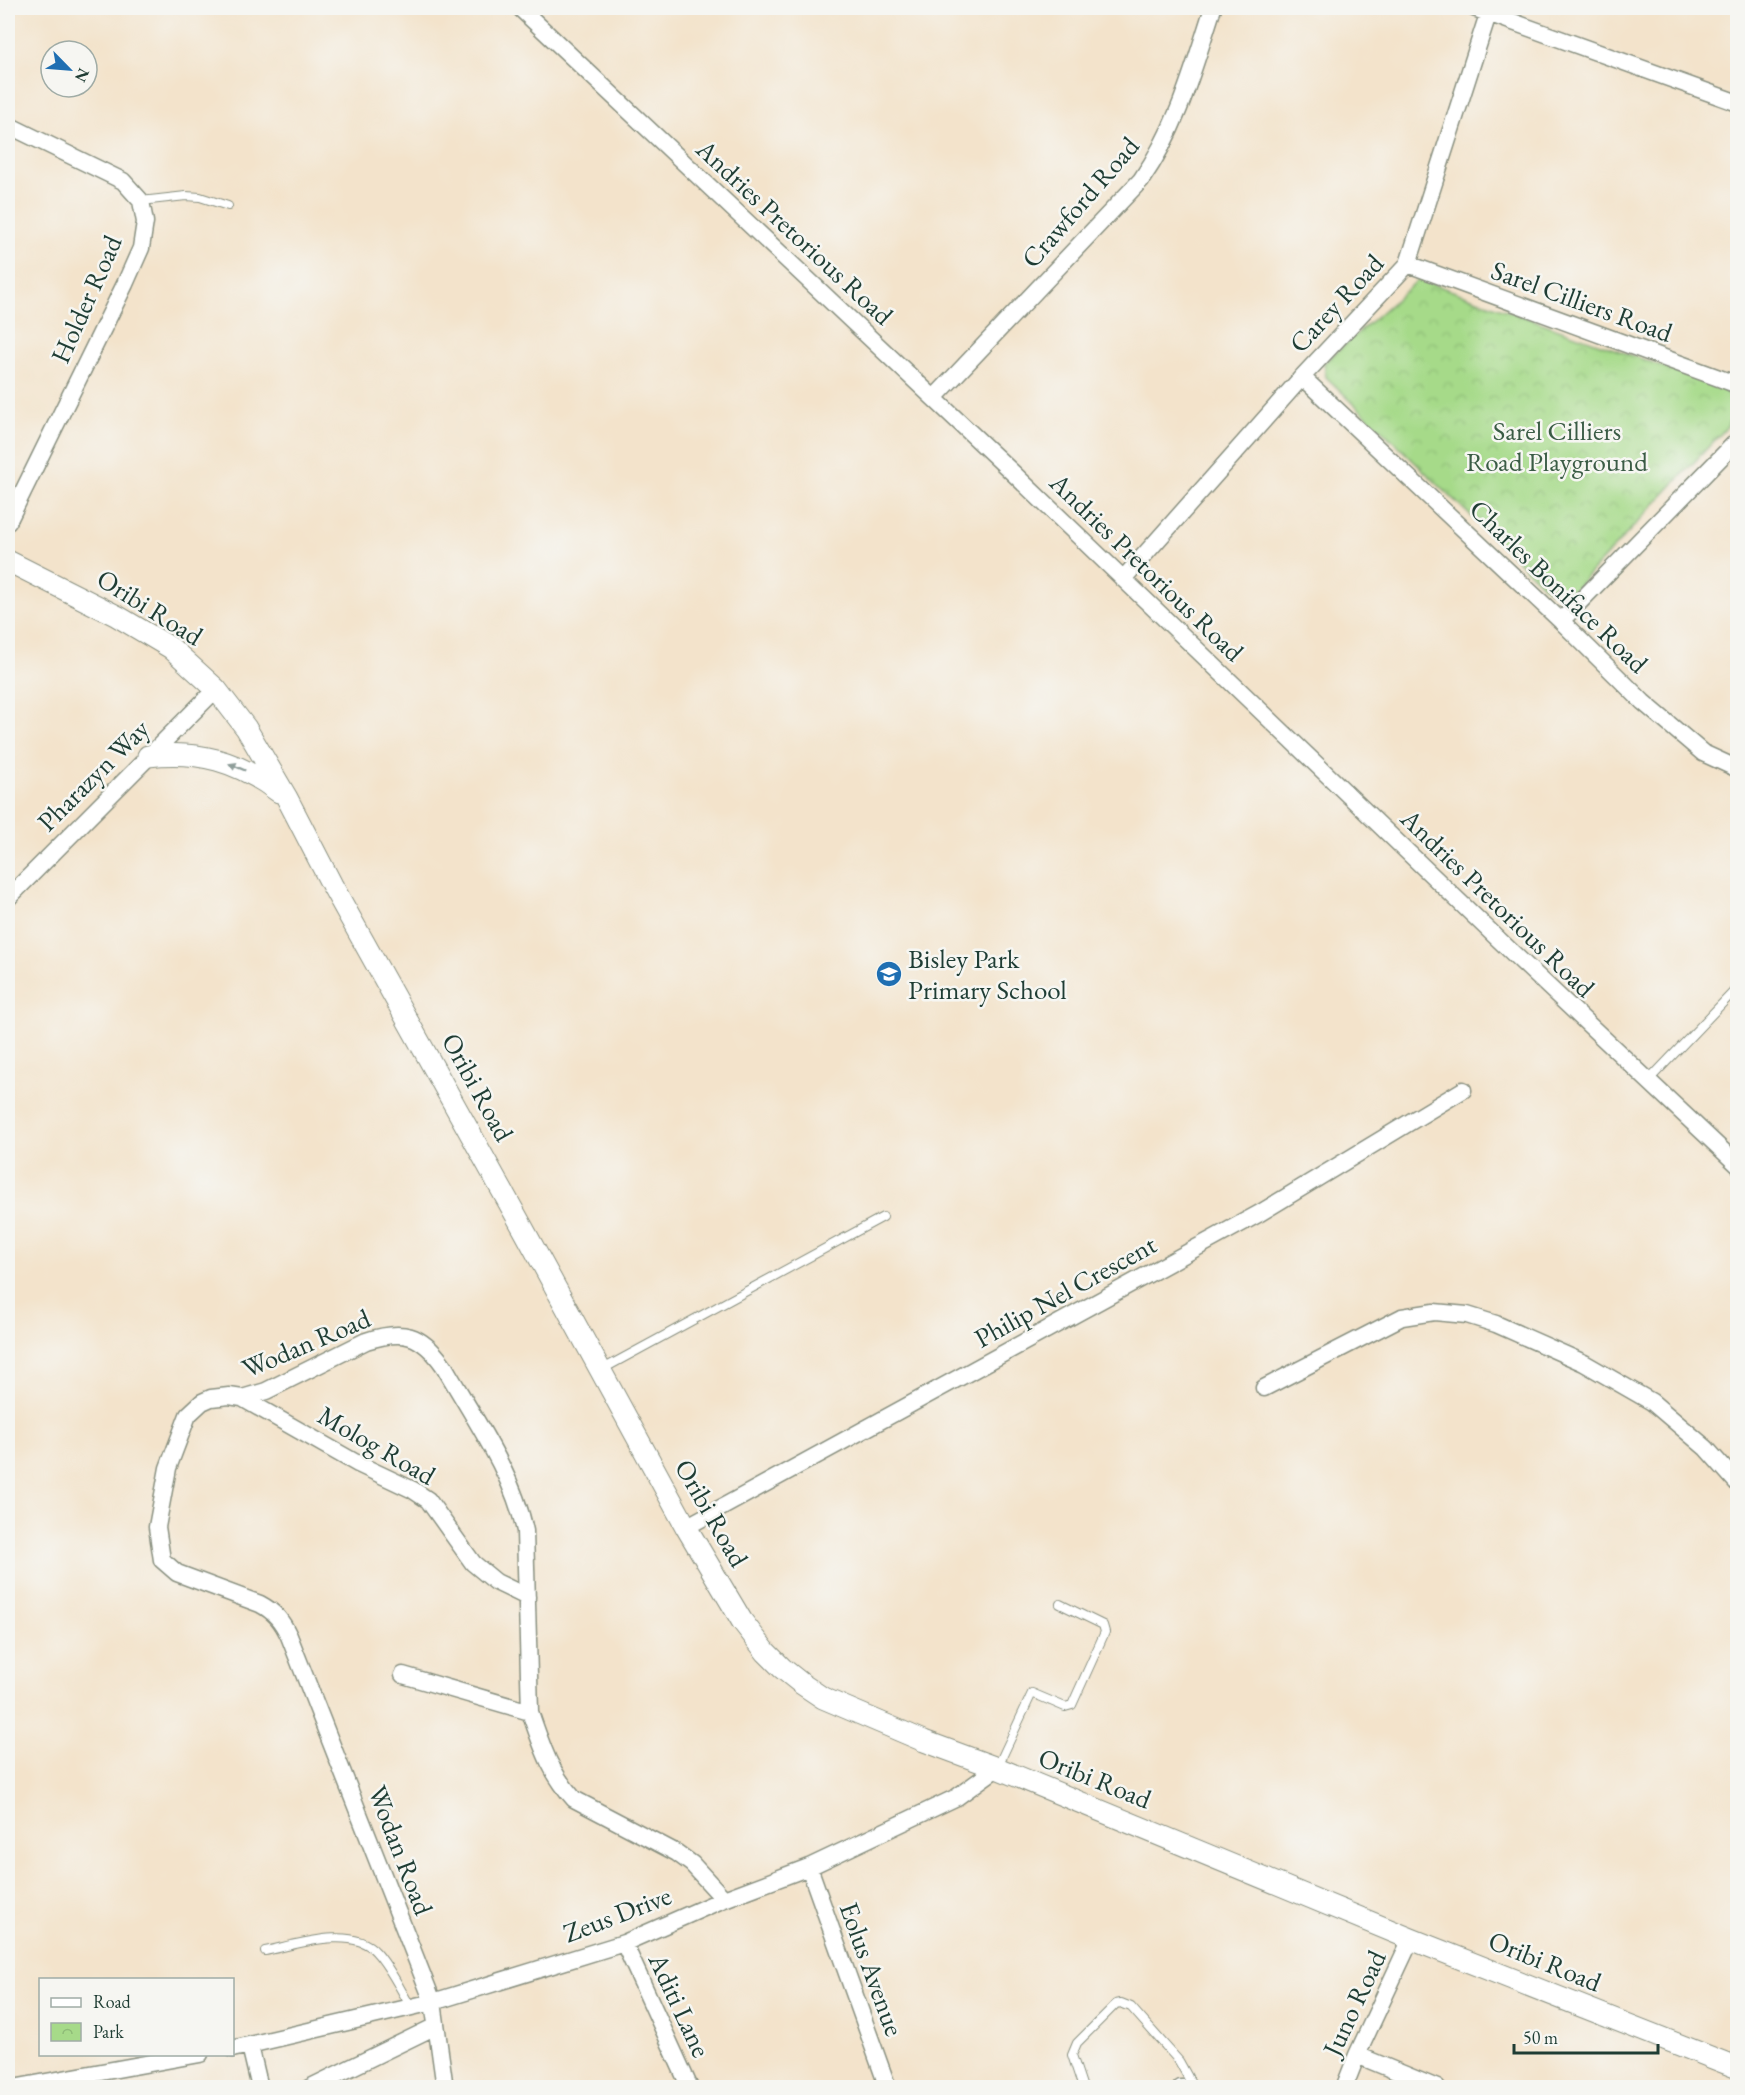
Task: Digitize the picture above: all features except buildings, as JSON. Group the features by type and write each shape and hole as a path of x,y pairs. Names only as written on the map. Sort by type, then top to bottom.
{"street":[{"name":"Andries Pretorious Road","path":"520,8 934,398 1737,1166"},
{"name":"Crawford Road","path":"934,398 1141,180 1160,152 1172,126 1213,8"},
{"path":"1484,9 1737,103"},
{"name":"Carey Road","path":"1123,579 1302,378 1408,264 1484,9"},
{"path":"8,125 123,181 141,201"},
{"name":"Holder Road","path":"8,522 141,248 145,222 141,201"},
{"name":"Sarel Cilliers Road","path":"1408,264 1737,386"},
{"name":"Charles Boniface Road","path":"1302,378 1644,702 1703,753 1737,769"},
{"path":"1561,621 1737,440"},
{"name":"Oribi Road","path":"8,561 154,637 191,664 216,688 246,728 287,798 332,885 450,1095 686,1527 742,1621 766,1652 802,1684 823,1698 924,1741 997,1768 1411,1939 1737,2068"},
{"name":"Pharazyn Way","path":"8,898 216,688"},
{"path":"148,756 175,753 213,759 249,772 287,798"},
{"name":"Philip Nel Crescent","path":"686,1527 1260,1213 1463,1090"},
{"path":"1264,1388 1401,1317 1434,1312 1467,1315 1496,1324 1584,1363 1652,1402 1706,1448 1737,1484"},
{"name":"Wodan Road","path":"445,2088 433,2002 290,1636 281,1619 260,1604 177,1573 162,1560 157,1527 168,1468 188,1415 202,1402 229,1396 242,1398 285,1383 366,1341 383,1336 405,1335 424,1342 444,1366 513,1488 525,1531 526,1635 530,1673 530,1712 550,1767 561,1785 574,1799 677,1853 692,1864 724,1899"},
{"name":"Molog Road","path":"242,1398 358,1464 428,1500 473,1563 496,1582 527,1597"},
{"path":"403,1675 530,1712"},
{"name":"Zeus Drive","path":"234,2049 433,2002 624,1943 724,1899 809,1867 957,1797 997,1768"},
{"name":"Eolus Avenue","path":"809,1867 888,2088"},
{"name":"Juno Road","path":"1344,2088 1411,1939"},
{"name":"Aditi Lane","path":"624,1943 690,2088"},
{"path":"309,2088 436,2026"},
{"path":"250,2046 260,2088"},
{"path":"1357,2055 1437,2088"},
{"path":"13,2088 58,2083 195,2056"}],"lane":[{"path":"141,201 186,196 200,197 228,206"},
{"path":"1648,1081 1737,987"},
{"path":"601,1371 883,1217"},
{"path":"997,1768 1032,1693 1065,1707 1072,1705 1105,1632 1103,1625 1060,1604"},
{"path":"265,1951 346,1938 364,1941 376,1952 411,2007"},
{"path":"1083,2088 1072,2055 1077,2043 1116,2004 1121,2003 1131,2007 1179,2061 1194,2088"}],"green space":[{"name":"Sarel Cilliers Road Playground","path":"1419,279 1720,387 1733,398 1733,414 1727,427 1575,589 1562,593 1550,592 1326,377 1324,363"}],"place":[{"name":"Bisley Park Primary School","path":"889,974"}]}
